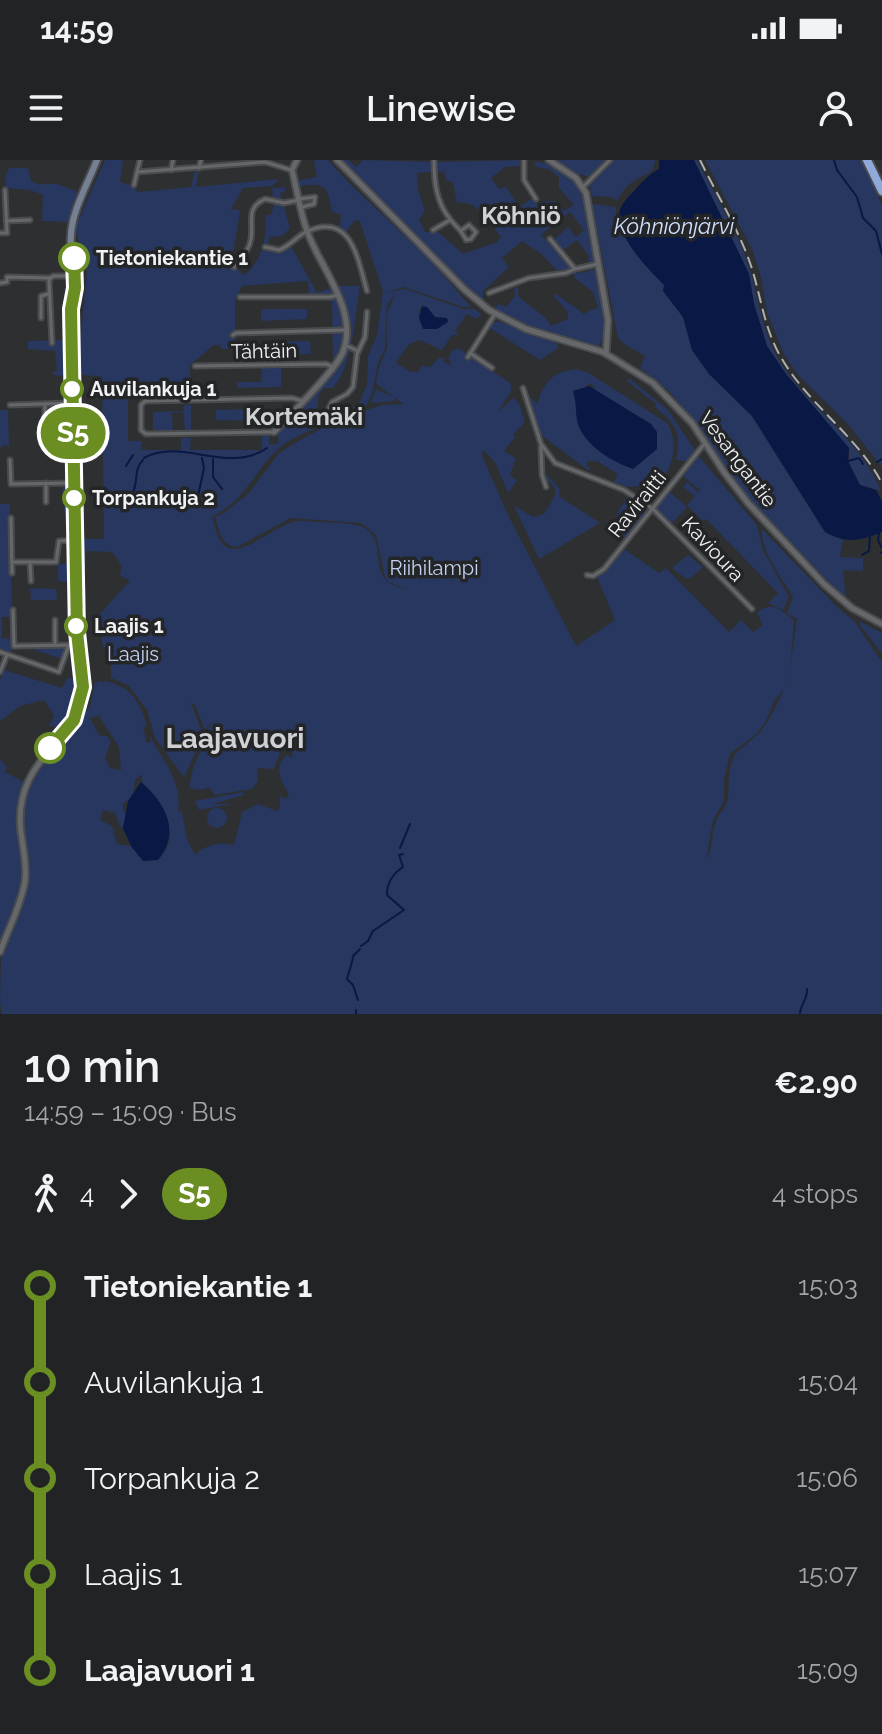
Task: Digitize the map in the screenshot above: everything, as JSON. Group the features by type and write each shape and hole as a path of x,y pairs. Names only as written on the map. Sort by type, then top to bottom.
{"highway":[{"path":"867,160 882,191"}],"main road":[{"path":"68,728 82,697 77,632 71,303 74,276 70,230 97,160"},
{"path":"77,632 72,645 79,660"}],"street":[{"path":"134,185 140,160"},
{"path":"171,170 173,160"},
{"path":"199,168 201,160"},
{"path":"297,160 292,170 307,232 338,295 345,330 345,345 340,358 333,367 302,401 273,432 146,434 141,430 142,402 292,398 302,401"},
{"name":"Vesangantie","path":"337,160 465,290 495,314 526,329 603,353 635,370 663,392 692,423 740,494 824,584 852,608 882,624"},
{"path":"434,160 437,196 450,220 462,230"},
{"path":"524,160 524,180 536,199"},
{"path":"549,160 576,178 588,202 608,325 603,353"},
{"path":"583,187 610,160"},
{"path":"137,172 199,168 220,162 265,161 292,170"},
{"path":"0,233 7,233 5,190"},
{"path":"234,267 246,253 250,242 250,215 257,203 268,199 284,203 311,196 316,199 314,204 301,207"},
{"path":"6,221 30,220"},
{"path":"433,230 450,220"},
{"path":"265,247 282,249 307,232 332,228 347,235 355,248 367,291"},
{"path":"550,239 575,269"},
{"path":"489,293 527,278 566,273 598,264"},
{"path":"0,283 74,276"},
{"path":"50,278 48,294 51,297 52,343"},
{"path":"41,318 41,296 48,294"},
{"path":"240,297 338,295"},
{"path":"329,408 332,402 353,387 358,351 365,337 367,312"},
{"path":"492,368 469,355 495,314"},
{"path":"233,335 345,330"},
{"path":"345,345 358,351"},
{"name":"Tähtäin","path":"195,366 326,364 333,367"},
{"path":"523,388 541,444 542,475 546,487"},
{"path":"10,405 73,403"},
{"path":"45,404 45,422"},
{"name":"Raviraitti","path":"587,575 593,576 604,569 705,443"},
{"name":"Kavioura","path":"541,444 548,457 561,467 624,490 653,509 752,609"},
{"path":"10,460 11,484 74,483"},
{"path":"46,483 46,502"},
{"path":"11,518 12,573"},
{"path":"12,562 56,562 59,541 75,540"},
{"path":"30,562 31,581"},
{"path":"0,652 59,672 72,645 14,646 13,610"},
{"path":"55,620 55,645"},
{"path":"0,672 7,655"},
{"path":"0,952 25,883 20,808 29,780 40,760 68,728"}],"green space":[{"path":"105,160 123,160 120,182 133,186 138,192 191,187 195,169 199,168 196,187 279,179 272,186 243,188 231,209 240,210 234,249 225,257 244,275 252,267 263,246 266,215 271,215 274,205 272,188 285,187 285,192 280,193 290,228 282,236 269,237 267,250 277,253 291,246 317,293 337,286 360,286 349,353 333,388 324,388 318,396 318,423 350,411 359,403 367,385 368,356 377,335 383,292 360,221 355,220 346,232 339,229 341,215 332,212 327,191 315,185 299,186 300,180 317,177 314,160 328,160 426,256 430,249 342,160 348,160 356,167 363,160 432,162 433,172 417,173 418,190 425,211 419,220 425,232 438,232 463,254 497,242 501,237 477,208 457,203 453,182 446,180 444,171 436,172 435,162 520,160 520,166 505,167 491,178 499,189 506,187 524,214 520,207 532,198 554,224 541,235 572,267 559,272 522,241 502,258 509,267 483,291 483,303 435,256 431,261 471,307 404,287 385,293 406,289 463,309 475,309 482,315 476,319 467,314 455,331 457,336 453,334 442,350 419,340 409,344 396,363 411,372 418,372 422,365 430,367 439,358 445,358 443,361 450,365 448,358 458,348 510,383 512,390 498,412 513,398 519,403 525,422 504,451 516,458 510,475 517,481 508,493 495,462 483,450 482,456 509,517 576,646 615,620 597,577 624,549 659,573 666,568 729,632 741,620 753,632 763,625 757,612 768,607 776,608 794,620 790,668 797,619 787,613 793,597 768,555 762,529 854,621 882,662 882,1014 2,1014 1,957 26,883 22,820 24,799 43,762 90,707 95,682 121,686 138,703 147,727 143,727 147,743 151,742 149,735 174,781 179,800 178,811 182,812 187,839 195,855 213,845 234,845 242,812 258,804 277,811 280,808 280,796 286,799 289,794 281,779 280,764 293,754 283,745 274,769 257,768 258,781 252,789 215,795 209,788 189,788 193,768 213,721 205,730 195,705 191,703 202,732 201,741 184,777 155,738 147,710 128,685 111,678 111,657 102,644 102,623 95,619 130,581 120,575 122,566 112,552 86,551 84,599 80,599 79,512 82,539 104,539 102,377 77,374 87,272 75,228","holes":["308,281 309,296 332,299 333,360 288,418 285,414 263,414 261,409 216,410 216,420 272,421 272,429 279,441 277,444 269,444 269,433 262,433 262,450 190,450 191,438 181,438 181,450 141,450 141,441 128,441 128,402 148,387 190,382 190,365 214,345 222,349 235,349 235,300 242,286","396,293 387,313 387,348 376,384 404,404 381,405 334,422 300,440 279,453 249,493 215,517 224,540 237,547 291,518 361,523 376,535 388,581 381,570 372,535 365,528 352,524 294,522 241,548 232,549 224,545 212,517 241,495 276,451 307,432 365,408 385,348 387,305","420,308 448,320 435,329 427,328 419,318","784,689 762,729 737,752 732,761 727,800 715,824 706,860 713,820 724,801 724,780 730,754 756,734","99,716 119,747 121,770 110,768 105,758 111,741 107,736 99,735 90,718","142,774 142,783 161,805 170,831 166,850 143,861 131,846 117,844 112,826 100,820 103,810 115,813 123,827 127,812 123,813 123,803 132,796 135,780"]},
{"path":"552,160 606,160 588,177"},
{"path":"613,160 655,160 652,171 631,183 617,201 611,197 592,196 589,184"},
{"path":"694,160 697,160 743,251 764,326 780,362 860,455 881,491 860,485 849,464 849,448 786,374 767,346 754,304 749,274"},
{"path":"705,160 861,160 882,205 882,467 847,423 798,375 784,354 767,313 752,249"},
{"path":"535,162 549,163 574,180 584,193 594,263 588,265 589,256 577,240 562,251 554,240 568,227 576,237 584,230 570,212 560,220 549,217 539,202 554,201 564,211 574,205 559,188 559,177 547,168 535,166"},
{"path":"9,168 28,168 31,181 37,184 57,184 80,193 69,222 42,221 43,195 30,190 6,188 5,177"},
{"path":"592,204 616,207 616,219 629,244 665,285 663,291 683,317 692,350 709,374 752,416 825,532 843,540 840,557 863,558 863,571 843,570 846,600 751,501 669,391 640,368 645,356 618,338"},
{"path":"591,269 596,272 603,310 604,329 599,346 527,327 493,309 499,304 506,307 515,296 514,288 518,287 518,295 551,326 568,319 568,312 554,296 557,294 583,314 598,307 593,292 573,273"},
{"path":"261,309 307,309 307,319 261,321"},
{"path":"497,321 550,338 558,342 558,348 540,360 488,327"},
{"path":"69,340 71,377 53,375 57,371 55,351 28,349 28,341"},
{"path":"310,341 311,354 262,355 262,342"},
{"path":"281,365 281,387 237,388 237,382 261,382 262,366"},
{"path":"575,369 587,372 667,423 674,450 665,476 651,477 650,485 627,487 614,482 618,474 597,461 588,461 589,471 540,434 528,396 538,404 542,390 550,380","holes":["589,383 595,387 593,389 651,425 657,449 636,466 596,444 579,424 579,399"]},
{"path":"629,378 668,410 695,450 687,461 676,460 676,429 655,407 656,404 627,381"},
{"path":"376,389 395,398 394,401 371,403"},
{"path":"184,405 191,405 191,431 185,431 183,412 172,413 173,432 153,432 153,412 184,411"},
{"path":"0,410 8,410 9,446 2,444 4,447 0,447"},
{"path":"697,454 757,525 763,550 789,597 783,610 768,603 778,593 706,519 703,521 687,505 695,496 683,487 687,482 698,492 700,490 682,472"},
{"path":"547,475 559,488 560,497 600,523 539,559 514,506 533,517 544,514 555,496 555,488 544,476"},
{"path":"69,485 72,533 67,538 62,486"},
{"path":"669,491 687,507 672,523 655,509"},
{"path":"628,496 650,509 625,538 622,536 629,523 616,521 617,514 630,517 630,522 633,517 617,513"},
{"path":"0,504 10,504 12,617 2,617 2,638 13,639 11,655 0,651"},
{"path":"688,555 703,567 691,578 685,578 672,568"},
{"path":"58,564 74,564 74,600 67,600 67,582 58,581"},
{"path":"30,588 56,589 57,600 31,600"},
{"path":"859,621 882,633 882,654 860,625"},
{"path":"26,647 66,647 62,659"},
{"path":"4,670 62,688 67,678 76,679 72,715 63,727 49,726 54,715 44,700 20,706 0,721 0,680"},
{"path":"0,759 7,767 5,772 24,782 18,803 17,824 23,868 17,897 0,942"},
{"path":"243,792 244,795 213,804 232,804 199,810 195,801"},
{"path":"217,808 224,811 227,818 224,825 217,828 210,825 207,818 210,811"}],"water":[{"name":"Köhniönjärvi","path":"659,160 694,160 749,274 754,304 767,346 786,374 849,448 848,461 860,485 876,490 882,501 882,532 854,540 825,532 752,416 709,374 692,350 683,317 663,291 664,285 634,251 619,219 624,202 659,169"},
{"path":"422,306 427,307 435,317 447,318 448,322 437,329 423,329 419,318"},
{"path":"589,386 651,424 657,432 657,449 633,469 601,452 582,432 573,391"},
{"path":"141,782 157,799 168,819 169,839 158,860 143,861 131,846 123,828 128,801"}],"waterway":[{"path":"834,160 837,170 857,197 863,218 876,231 882,254"},
{"path":"274,427 282,416"},
{"path":"144,458 174,451 236,458 267,448"},
{"path":"126,466 133,455"},
{"path":"197,501 204,468 202,458"},
{"path":"848,461 859,458 863,464"},
{"path":"213,459 213,477 222,489"},
{"path":"877,462 882,459"},
{"path":"132,494 143,460"},
{"path":"879,533 882,548"},
{"path":"862,555 869,551 870,537"},
{"path":"400,848 410,824"},
{"path":"361,946 373,931 404,910 387,895 391,879 403,867 399,855 403,854"},
{"path":"353,956 360,949"},
{"path":"353,958 347,979 353,985 358,1000"},
{"path":"800,1014 807,989"}],"railway":[{"path":"700,160 744,247 771,335 782,359 805,391 859,450 882,483"}],"bus line":[{"name":"S5","path":"50,748 74,720 83,687 77,632 75,549 71,309 75,288 74,258"}],"place":[{"name":"Tietoniekantie 1","path":"74,258"},
{"name":"Auvilankuja 1","path":"72,389"},
{"name":"Torpankuja 2","path":"74,498"},
{"name":"Laajis 1","path":"76,626"}],"district":[{"name":"Köhniö","path":"521,216"},
{"name":"Kortemäki","path":"304,417"},
{"name":"Laajavuori","path":"235,738"}],"park label":[{"name":"Riihilampi","path":"434,568"},
{"name":"Laajis","path":"133,654"}]}
